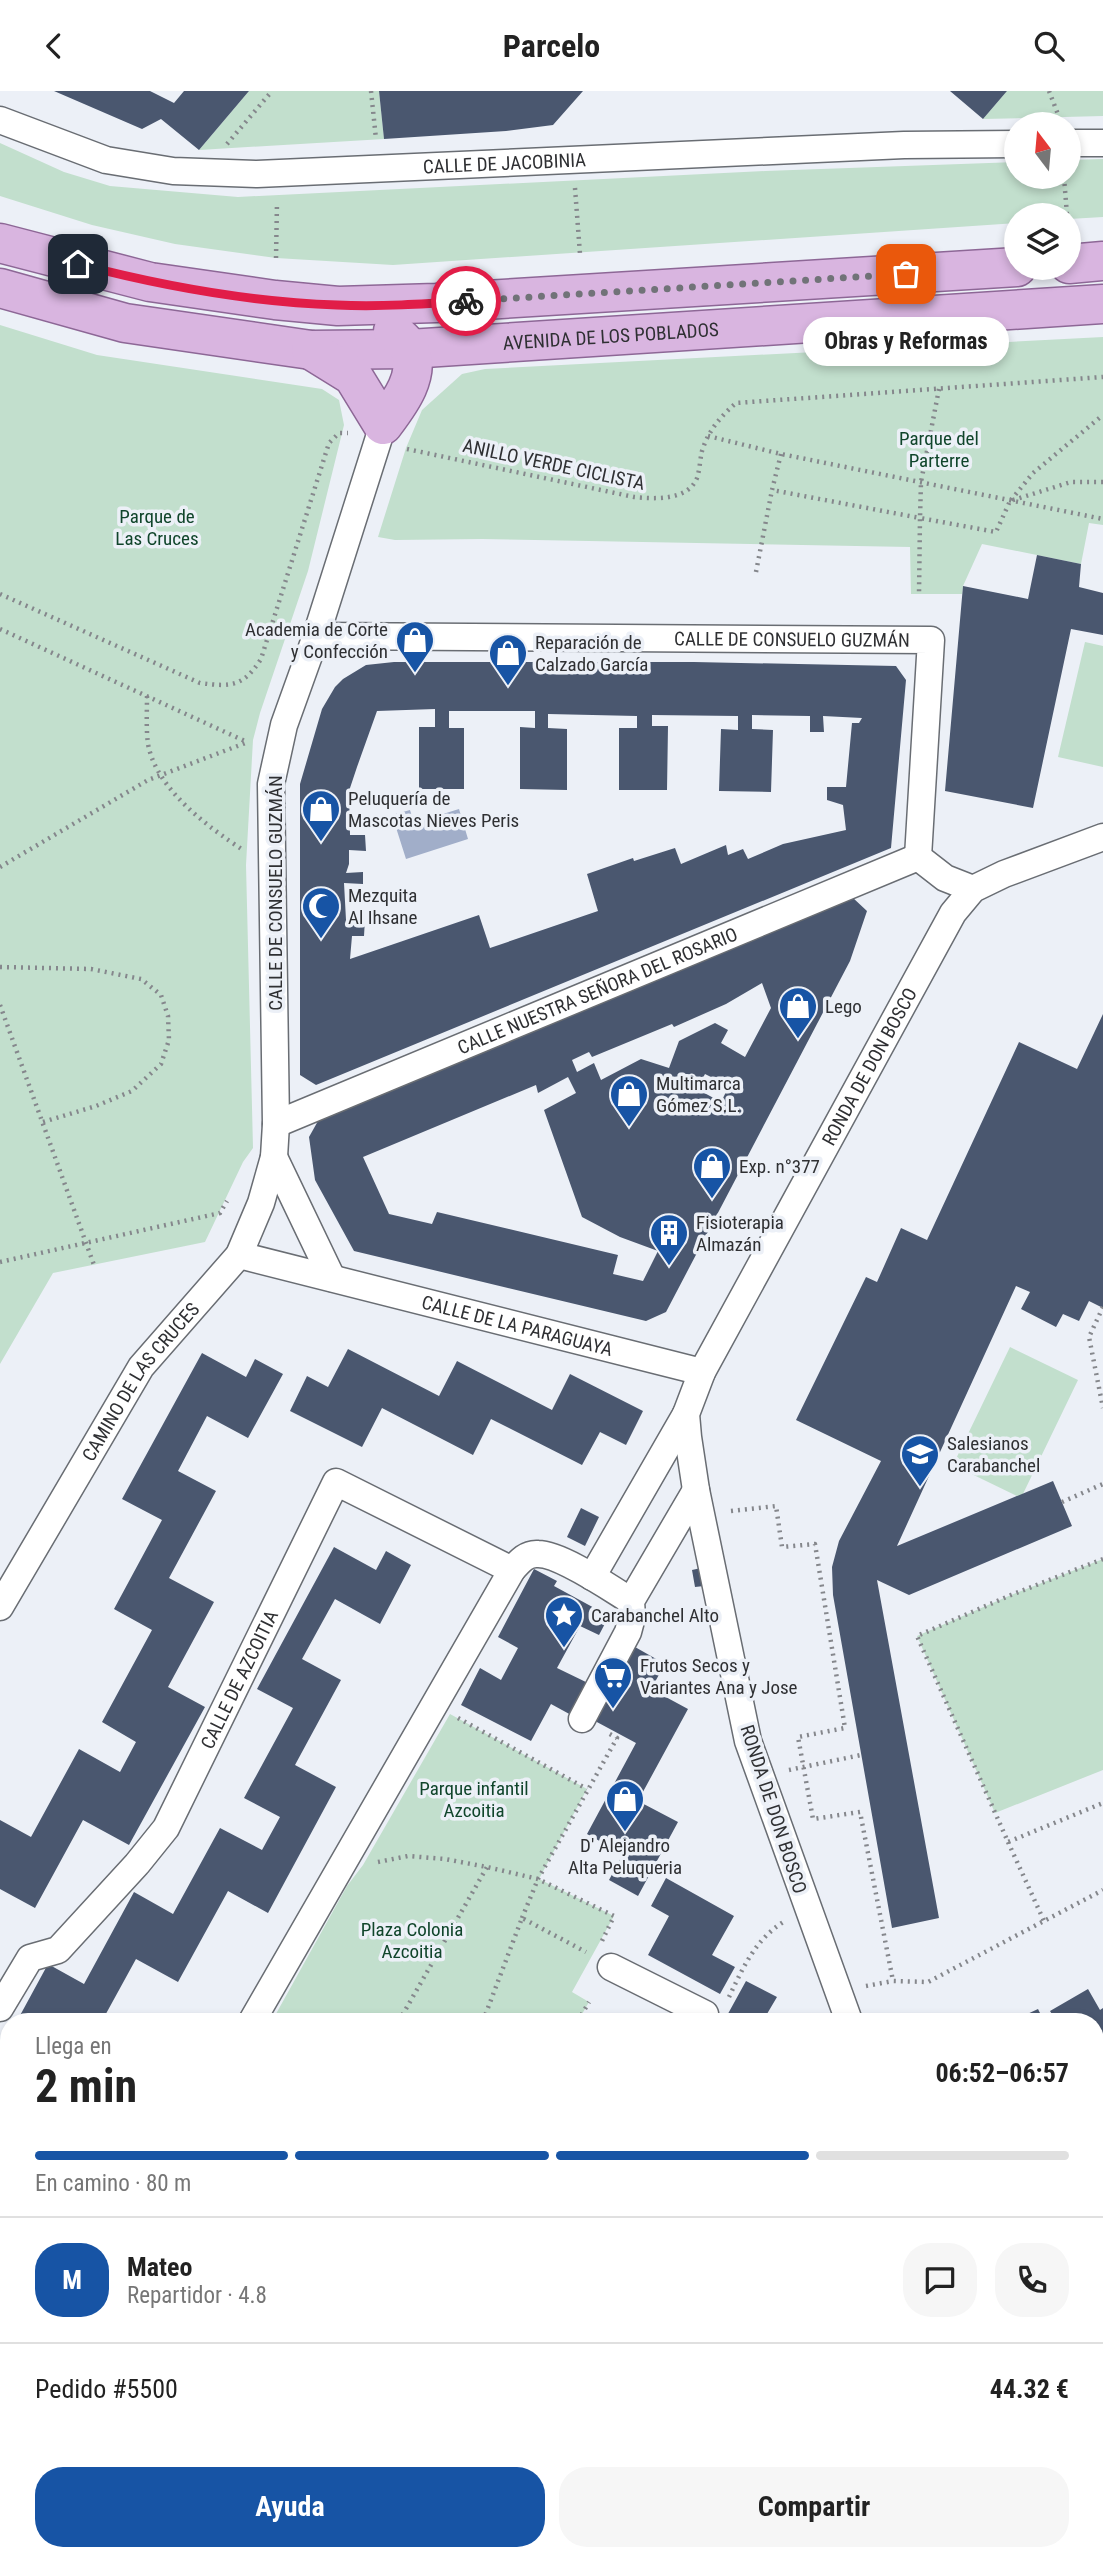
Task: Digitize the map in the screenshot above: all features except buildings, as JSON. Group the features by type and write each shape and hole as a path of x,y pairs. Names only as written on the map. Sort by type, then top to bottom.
{"main road":[{"path":"0,243 150,282 338,306 436,303 1004,268"},
{"path":"1081,263 1103,261"},
{"name":"AVENIDA DE LOS POBLADOS","path":"0,288 125,323 311,350 409,349 1103,304"},
{"path":"338,306 388,325 409,349 412,370 405,395 380,435"},
{"path":"311,350 353,376 380,435"}],"street":[{"name":"CALLE DE JACOBINIA","path":"0,120 106,160 173,171 257,174 904,145 1004,144"},
{"path":"1082,143 1103,143"},
{"name":"CALLE DE CONSUELO GUZMÁN","path":"274,1157 276,1124 271,784 284,725 316,636 380,435"},
{"name":"CALLE DE CONSUELO GUZMÁN","path":"316,636 931,640 918,857"},
{"name":"RONDA DE DON BOSCO","path":"843,2013 748,1741 696,1490 686,1414 702,1371 936,939 953,913 973,889 1004,874 1103,837"},
{"path":"918,857 945,878 973,889"},
{"name":"CALLE NUESTRA SEÑORA DEL ROSARIO","path":"276,1124 918,857"},
{"path":"274,1157 332,1278"},
{"name":"CAMINO DE LAS CRUCES","path":"0,1607 141,1367 239,1255 261,1203 274,1157"},
{"name":"CALLE DE LA PARAGUAYA","path":"239,1255 702,1371"},
{"path":"592,1577 686,1414"},
{"name":"CALLE DE AZCOITIA","path":"0,2008 30,1958 58,1950 137,1864 166,1828 336,1482 512,1570"},
{"path":"582,1719 628,1632 632,1617 631,1601 696,1490"},
{"path":"257,2013 512,1570 524,1557 538,1553 592,1577 631,1601"},
{"path":"602,1962 703,2013"}],"path":[{"path":"224,147 272,91"},
{"path":"371,91 377,151"},
{"path":"1049,91 1057,112"},
{"path":"575,180 580,254"},
{"path":"276,258 278,195"},
{"name":"ANILLO VERDE CICLISTA","path":"380,435 634,497 661,500 685,491 696,480 702,450 708,436 720,417 736,403 1103,377"},
{"path":"919,594 921,482 939,389"},
{"path":"772,490 996,532 1010,501 1033,473 1103,415"},
{"path":"0,594 200,683 224,686 240,682 250,676 261,659 329,443 339,433 380,435"},
{"path":"708,436 781,454 1103,519"},
{"path":"757,572 781,454"},
{"path":"1010,501 1072,482 1103,482"},
{"path":"0,629 247,742 148,780 0,867"},
{"path":"147,696 149,746 160,776 204,824 247,852"},
{"path":"0,967 91,969 141,979 161,995 168,1016 169,1040 161,1064 132,1091 43,1122"},
{"path":"0,1005 94,1265"},
{"path":"0,1262 220,1213 232,1191"},
{"path":"1103,1307 1090,1337 1103,1408"},
{"path":"1062,1502 1103,1484"},
{"path":"730,1511 776,1506 782,1547 815,1544 845,1728 798,1737 813,1819 860,1812 893,1981"},
{"path":"1044,1921 917,1636 1103,1559"},
{"path":"450,1714 587,1789"},
{"path":"486,2013 538,1879 617,1738 582,1719"},
{"path":"778,1772 861,1755"},
{"path":"1008,1842 1103,1803"},
{"path":"374,1863 408,1856 445,1859 538,1879 614,1916 601,1941"},
{"path":"403,2013 487,1867"},
{"path":"862,1987 893,1981 928,1982 1103,1890"},
{"path":"726,2003 753,1949 775,1927 792,1916"},
{"path":"522,1918 602,1962"},
{"path":"583,2013 590,2002"}],"green space":[{"path":"249,91 379,91 384,139 199,150"},
{"path":"1007,91 1103,91 1103,116 1082,117 1082,112 1004,112 1004,118 983,119"},
{"path":"0,143 64,172 110,186 238,197 765,171 1004,162 1004,189 1082,189 1082,160 1103,159 1103,217 1081,218 1081,203 1004,203 1004,224 393,265 276,258 175,244 92,225 0,196"},
{"name":"Parque de Las Cruces","path":"0,325 97,355 322,389 339,400 344,425 308,571 253,740 246,865 253,1148 243,1162 205,1242 53,1273 0,1364"},
{"name":"Parque del Parterre","path":"1103,337 1103,525 1089,523 1081,564 982,544 962,594 911,594 910,547 482,539 395,540 378,537 406,448 422,410 462,374 485,369"},
{"path":"1085,642 1103,646 1103,767 1058,757"},
{"path":"1010,1347 1078,1380 1021,1498 953,1465"},
{"path":"1103,1559 1103,1770 995,1813 917,1636"},
{"name":"Plaza Colonia Azcoitia","path":"450,1714 587,1789 539,1879 614,1916 572,1992 589,2002 583,2013 276,2013 347,1886 363,1865"}],"water":[{"path":"459,809 468,839 406,859 392,815 410,810 414,823"}],"way so far":[{"path":"466,301 906,274"}],"place":[{"name":"Obras y Reformas","path":"906,274"},
{"name":"Academia de Corte y Confección","path":"415,674"},
{"name":"Reparación de Calzado García","path":"508,687"},
{"name":"Peluquería de Mascotas Nieves Peris","path":"321,843"},
{"name":"Mezquita Al Ihsane","path":"321,940"},
{"name":"Lego","path":"798,1040"},
{"name":"Multimarca Gómez S.L.","path":"629,1128"},
{"name":"Exp. n°377","path":"712,1200"},
{"name":"Fisioterapia Almazán","path":"669,1267"},
{"name":"Salesianos Carabanchel","path":"920,1488"},
{"name":"Carabanchel Alto","path":"564,1649"},
{"name":"Frutos Secos y Variantes Ana y Jose","path":"613,1710"},
{"name":"D' Alejandro Alta Peluqueria","path":"625,1833"}],"route":[{"path":"78,264 150,282 275,300 338,306 466,301"}],"park label":[{"name":"Parque infantil Azcoitia","path":"474,1799"}]}
